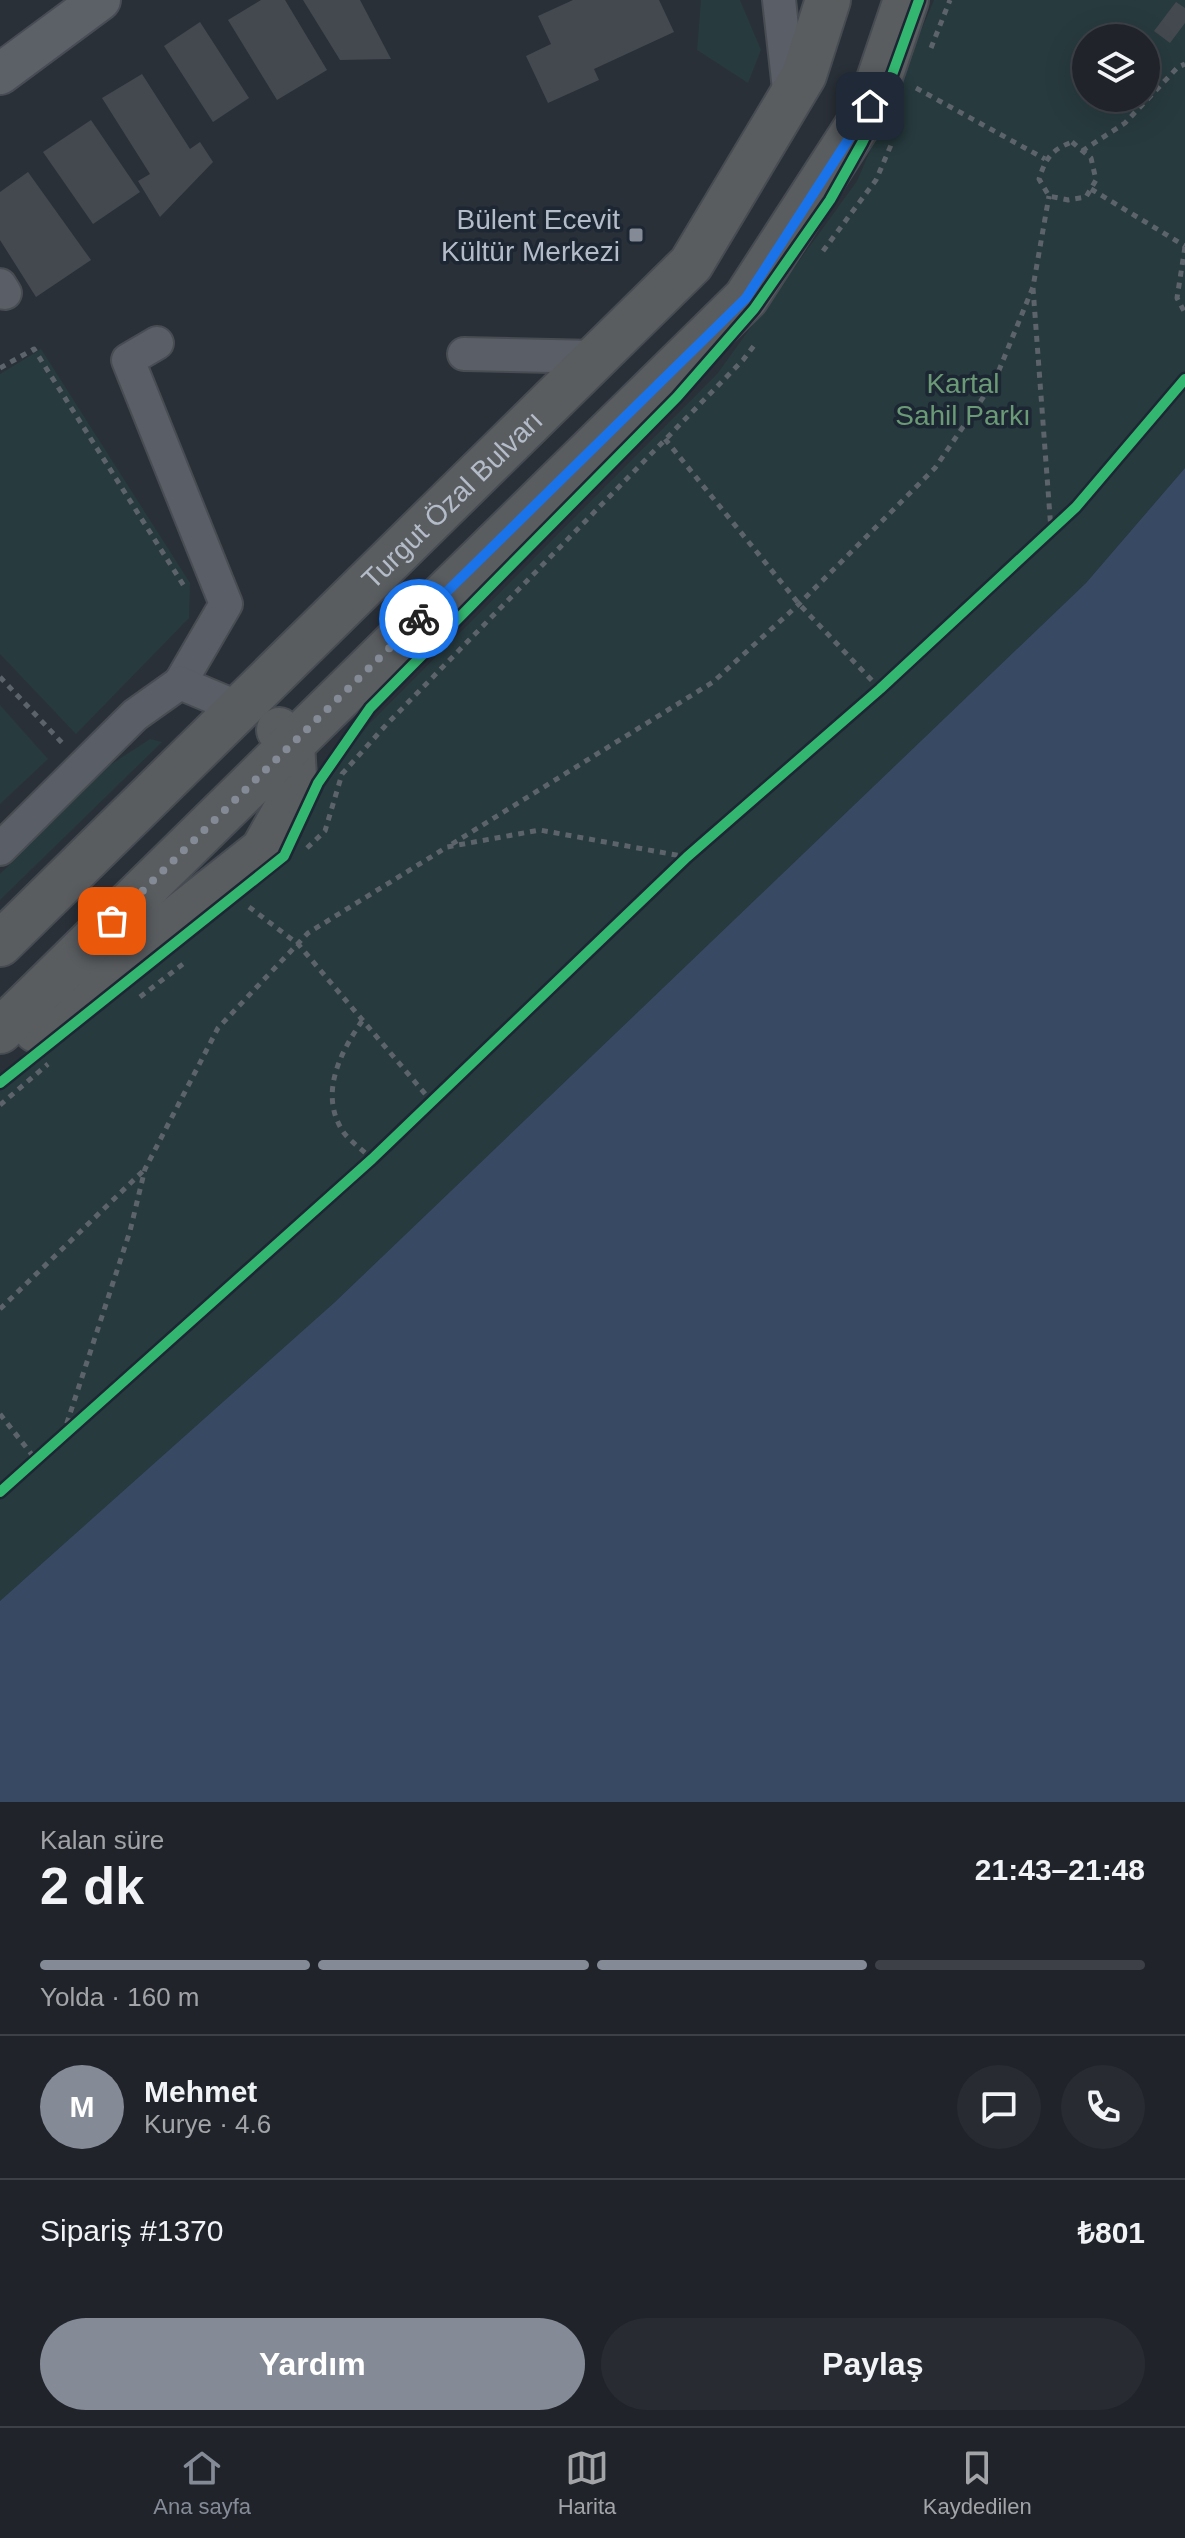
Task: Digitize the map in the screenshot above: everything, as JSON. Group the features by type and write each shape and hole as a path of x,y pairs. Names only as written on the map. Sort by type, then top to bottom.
{"highway":[{"name":"Turgut Özal Bulvarı","path":"0,944 691,264 804,75 828,0"},
{"path":"0,1031 746,298 870,106 906,0"},
{"path":"0,1058 263,850 295,793 292,744 270,720 239,708"}],"main road":[{"path":"0,74 100,0"}],"lane":[{"path":"779,0 790,98"},
{"path":"0,849 135,715 180,683 226,604 128,360 157,343"},
{"path":"464,354 596,357"},
{"path":"180,683 239,708"}],"path":[{"path":"927,59 950,0"},
{"path":"1082,151 1125,123 1183,65"},
{"path":"910,101 922,73"},
{"path":"916,88 1045,159"},
{"path":"814,264 876,180 893,140"},
{"path":"63,1435 130,1231 145,1169 218,1028 308,933 713,682 799,604 935,468 995,380 1033,287 1049,196 1039,179 1045,159 1054,149 1072,142 1091,158 1096,180 1086,197 1068,200 1049,196"},
{"path":"1091,189 1185,247 1177,298 1185,313"},
{"path":"1033,287 1055,526 1040,541"},
{"path":"303,852 325,831 342,774 421,685 743,360 761,336"},
{"path":"0,368 34,349 185,588"},
{"path":"665,439 799,604 880,689"},
{"path":"0,677 83,766"},
{"path":"869,699 892,678"},
{"path":"447,847 540,830 687,857"},
{"path":"676,868 698,847"},
{"path":"237,916 259,896"},
{"path":"248,907 298,944 432,1102"},
{"path":"137,1000 193,955"},
{"path":"361,1169 376,1155 343,1132 331,1094 339,1054 362,1021"},
{"path":"0,1105 54,1059"},
{"path":"421,1113 443,1092"},
{"path":"0,1309 145,1169"},
{"path":"0,1414 36,1460"},
{"path":"54,1443 87,1414"},
{"path":"24,1471 45,1452"}],"green space":[{"path":"701,0 740,0 761,50 748,83 697,50"},
{"name":"Kartal Sahil Parkı","path":"934,0 1185,0 1185,468 1086,583 335,1302 0,1601 0,1077 150,931 279,836 370,723 717,374 857,181"},
{"path":"41,349 190,583 189,618 76,734 0,654 0,374"},
{"path":"0,705 48,759 0,804"},
{"path":"150,739 162,742 0,900 0,874 110,765"}],"water":[{"path":"1185,468 1185,1802 0,1802 0,1601 335,1302 1086,583"}],"building":[{"path":"261,0 285,0 327,70 277,100 228,20"},
{"path":"303,0 360,0 391,59 340,60"},
{"path":"573,0 659,0 674,32 594,69 599,80 548,103 526,56 551,44 538,16"},
{"path":"1176,2 1185,8 1185,23 1170,43 1160,36 1159,24"},
{"path":"200,22 249,98 213,122 164,46"},
{"path":"142,74 190,149 200,142 213,162 160,217 138,181 150,174 102,98"},
{"path":"91,120 140,192 93,224 43,152"},
{"path":"28,172 91,260 36,297 0,240 0,192"}],"cycle path":[{"path":"0,1083 284,856 318,783 370,708 677,397 754,309 830,200 862,143 884,97 919,0"},
{"path":"0,1492 372,1159 687,857 880,689 1076,507 1185,379"}],"way so far":[{"path":"112,921 419,619"}],"place":[{"name":"Bülent Ecevit Kültür Merkezi","path":"636,235"}],"route":[{"path":"419,619 746,298 870,106"}]}
